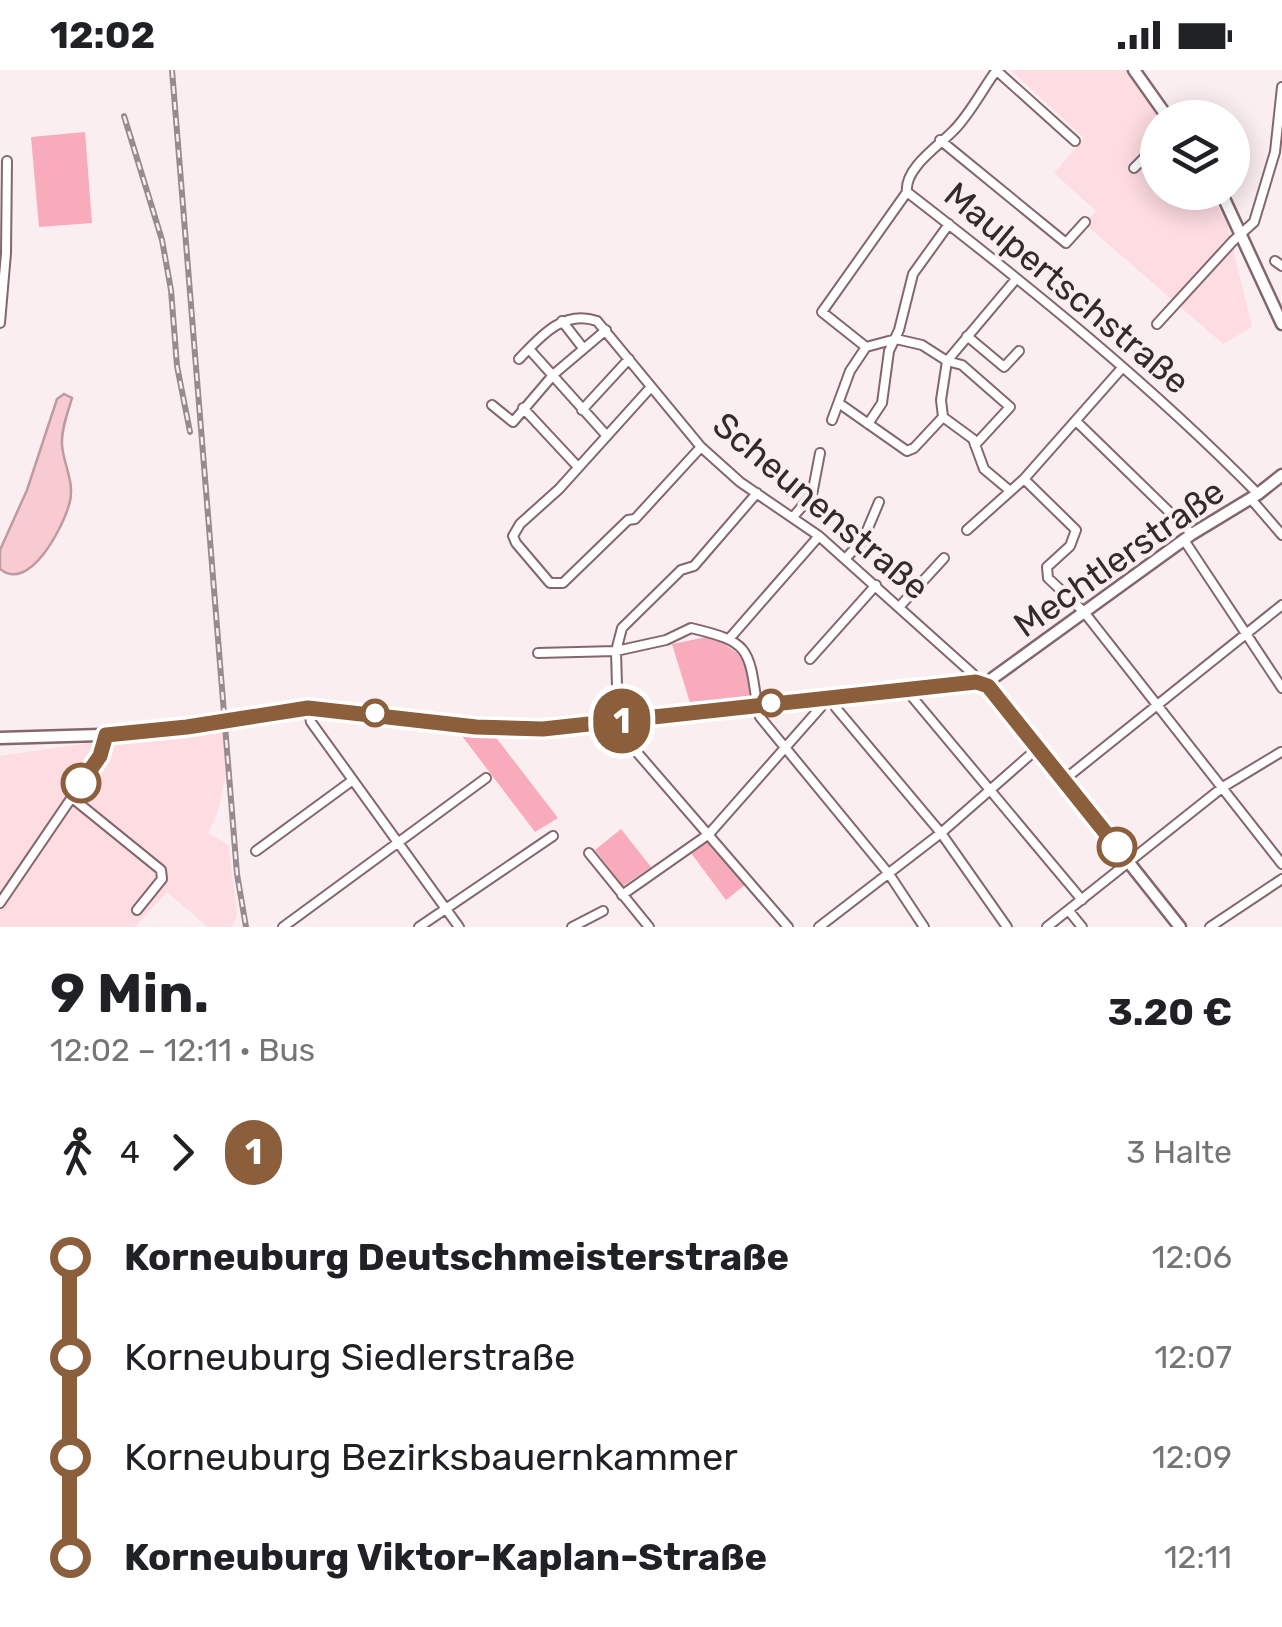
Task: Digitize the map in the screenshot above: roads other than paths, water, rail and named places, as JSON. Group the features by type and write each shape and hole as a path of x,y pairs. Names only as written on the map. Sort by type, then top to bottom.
{"main road":[{"path":"1134,70 1155,100"},
{"path":"1230,210 1282,324"},
{"name":"Mechtlerstraße","path":"988,686 993,678 1188,537 1282,476"},
{"path":"0,738 134,734 308,708 505,730 547,729 976,682 988,686 1039,746 1180,927"}],"street":[{"name":"Maulpertschstraße","path":"996,70 956,129 940,140 907,183 907,192 1201,436 1255,497 1282,535"},
{"path":"996,70 1075,142"},
{"path":"1158,324 1254,222 1270,174 1281,120 1282,87"},
{"path":"940,140 1066,243 1085,222"},
{"path":"0,323 6,253 6,162"},
{"path":"1134,168 1140,162"},
{"path":"866,348 822,312 907,192"},
{"path":"868,424 882,403 890,350 913,274 949,224"},
{"path":"1010,490 984,469 972,439 943,417 941,400 947,361 1016,279"},
{"name":"Scheunenstraße","path":"562,321 582,317 597,322 700,447 819,536 900,606 976,682"},
{"path":"519,359 562,321 583,348"},
{"path":"492,405 513,422 554,374 606,330"},
{"path":"968,336 1004,367 1019,351"},
{"path":"832,420 850,371 866,348 896,339 922,344 947,361 962,365 1010,408 975,445"},
{"path":"529,348 607,436"},
{"path":"582,410 629,360"},
{"path":"968,530 1024,479 1122,368"},
{"path":"651,387 520,524 513,536 550,584 558,586 628,520 635,519 700,447"},
{"path":"840,404 907,451 943,417"},
{"path":"523,408 578,467"},
{"path":"1076,421 1188,537 1282,688"},
{"path":"793,518 812,494 820,453"},
{"path":"1024,479 1075,528 1072,542 1047,567 1046,573 1084,612 1282,864"},
{"path":"757,493 694,566 681,570 625,622 616,651 618,721 622,735 788,927"},
{"path":"846,560 863,540 879,502"},
{"path":"729,638 819,536"},
{"path":"900,606 944,558"},
{"path":"810,659 876,585"},
{"path":"1065,779 1282,604"},
{"path":"538,653 616,651 666,640 691,628 729,638 744,650 752,661 758,704"},
{"path":"910,690 1082,900"},
{"path":"835,698 836,708 941,833 1007,927"},
{"path":"622,895 709,834 821,707 820,699"},
{"path":"308,708 311,722 459,927"},
{"path":"760,717 889,874 924,927"},
{"path":"0,903 100,756 106,735"},
{"path":"819,927 941,833 1039,746"},
{"path":"1047,927 1223,787 1281,752"},
{"path":"283,927 486,778"},
{"path":"256,851 352,780"},
{"path":"71,798 163,874 137,910"},
{"path":"419,927 552,836"},
{"path":"589,852 649,927"},
{"path":"1210,927 1282,879"},
{"path":"572,927 602,910"},
{"path":"1070,911 1082,927"}],"railway":[{"path":"172,70 237,874 246,927"},
{"path":"124,116 162,240 171,290 177,366 190,432"}]}
